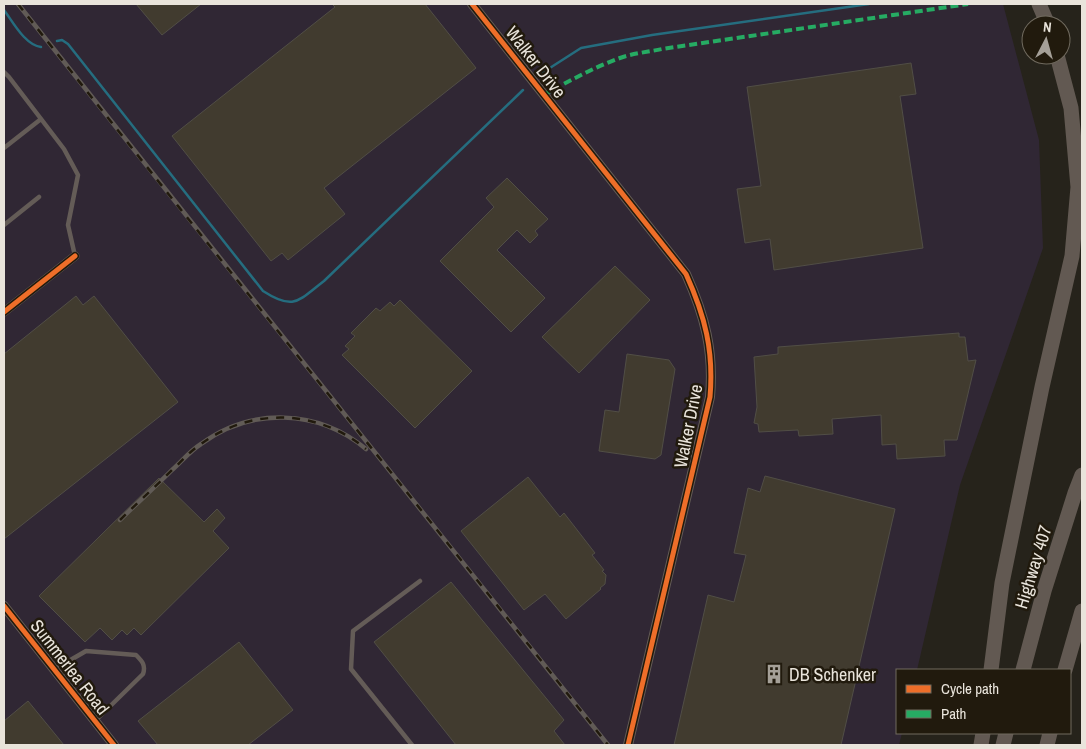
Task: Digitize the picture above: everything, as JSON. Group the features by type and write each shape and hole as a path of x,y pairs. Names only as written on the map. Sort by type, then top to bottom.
{"highway":[{"path":"991,669 1002,583 1042,387 1072,256 1078,187 1071,108 1060,65"},
{"name":"Highway 407","path":"1023,669 1044,591 1082,475"},
{"path":"1066,669 1082,611"}],"street":[{"name":"Walker Drive","path":"472,4 686,274 697,298 708,335 711,362 710,396 628,745"},
{"path":"4,312 74,256"},
{"name":"Summerlea Road","path":"4,606 114,745"}],"lane":[{"path":"4,72 64,149 78,175 68,225 74,256"},
{"path":"4,148 41,119"},
{"path":"4,225 39,197"},
{"path":"412,745 351,669 353,631 420,581"},
{"path":"54,670 86,651 136,654 143,663 143,674 95,721"}],"shaded area":[{"path":"4,4 1003,4 1039,140 1043,248 960,485 917,669 896,669 896,734 902,734 899,745 4,745"}],"building":[{"path":"136,4 201,4 162,35"},
{"path":"332,4 425,4 476,68 324,188 345,214 288,260 282,253 271,261 172,136 335,7"},
{"path":"911,63 916,94 900,96 923,248 774,270 770,239 745,243 737,189 761,186 747,87"},
{"path":"507,178 548,219 535,231 538,235 530,243 517,230 497,250 545,298 511,332 440,261 494,207 486,198"},
{"path":"615,266 650,300 579,373 542,337"},
{"path":"76,296 83,305 94,296 178,402 4,539 4,354"},
{"path":"400,300 472,371 415,428 342,355 349,349 345,346 355,336 351,333 376,308 380,311 390,302 394,306"},
{"path":"959,333 959,337 965,337 968,361 976,360 957,440 944,440 945,456 897,459 896,444 882,445 881,415 832,419 833,434 799,436 798,430 759,432 758,424 754,423 757,407 754,357 778,354 778,347"},
{"path":"627,354 669,360 675,369 661,455 655,459 599,451 605,410 619,412"},
{"name":"DB Schenker","path":"765,476 895,509 841,745 674,745 708,595 734,602 746,555 734,553 748,488 760,492"},
{"path":"528,477 560,517 564,513 595,553 592,555 606,575 605,584 601,589 566,619 545,594 524,610 461,531"},
{"path":"159,478 204,522 217,509 225,518 213,531 229,548 141,635 134,628 127,635 122,630 112,640 100,628 85,642 39,596"},
{"path":"451,582 564,720 554,731 565,745 456,745 374,642"},
{"path":"239,642 293,710 248,745 158,745 138,721"},
{"path":"28,701 64,745 4,745 4,721"}],"waterway":[{"path":"542,73 581,48 652,35 869,4"},
{"path":"4,10 25,38 41,47"},
{"path":"57,41 62,40 68,44 263,291 282,301 289,302 308,294 324,281 523,90"}],"railway":[{"path":"18,4 608,745"},
{"path":"120,520 193,450 220,432 241,424 263,419 306,420 327,426 347,436 366,449"}],"marked path":[{"path":"543,95 601,66 636,54 968,4"}],"cycle path":[{"path":"472,4 686,274 707,334 711,364 710,397 628,745"},
{"path":"4,312 75,256"},
{"path":"4,606 114,745"}],"place":[{"name":"DB Schenker","path":"774,674"}]}
